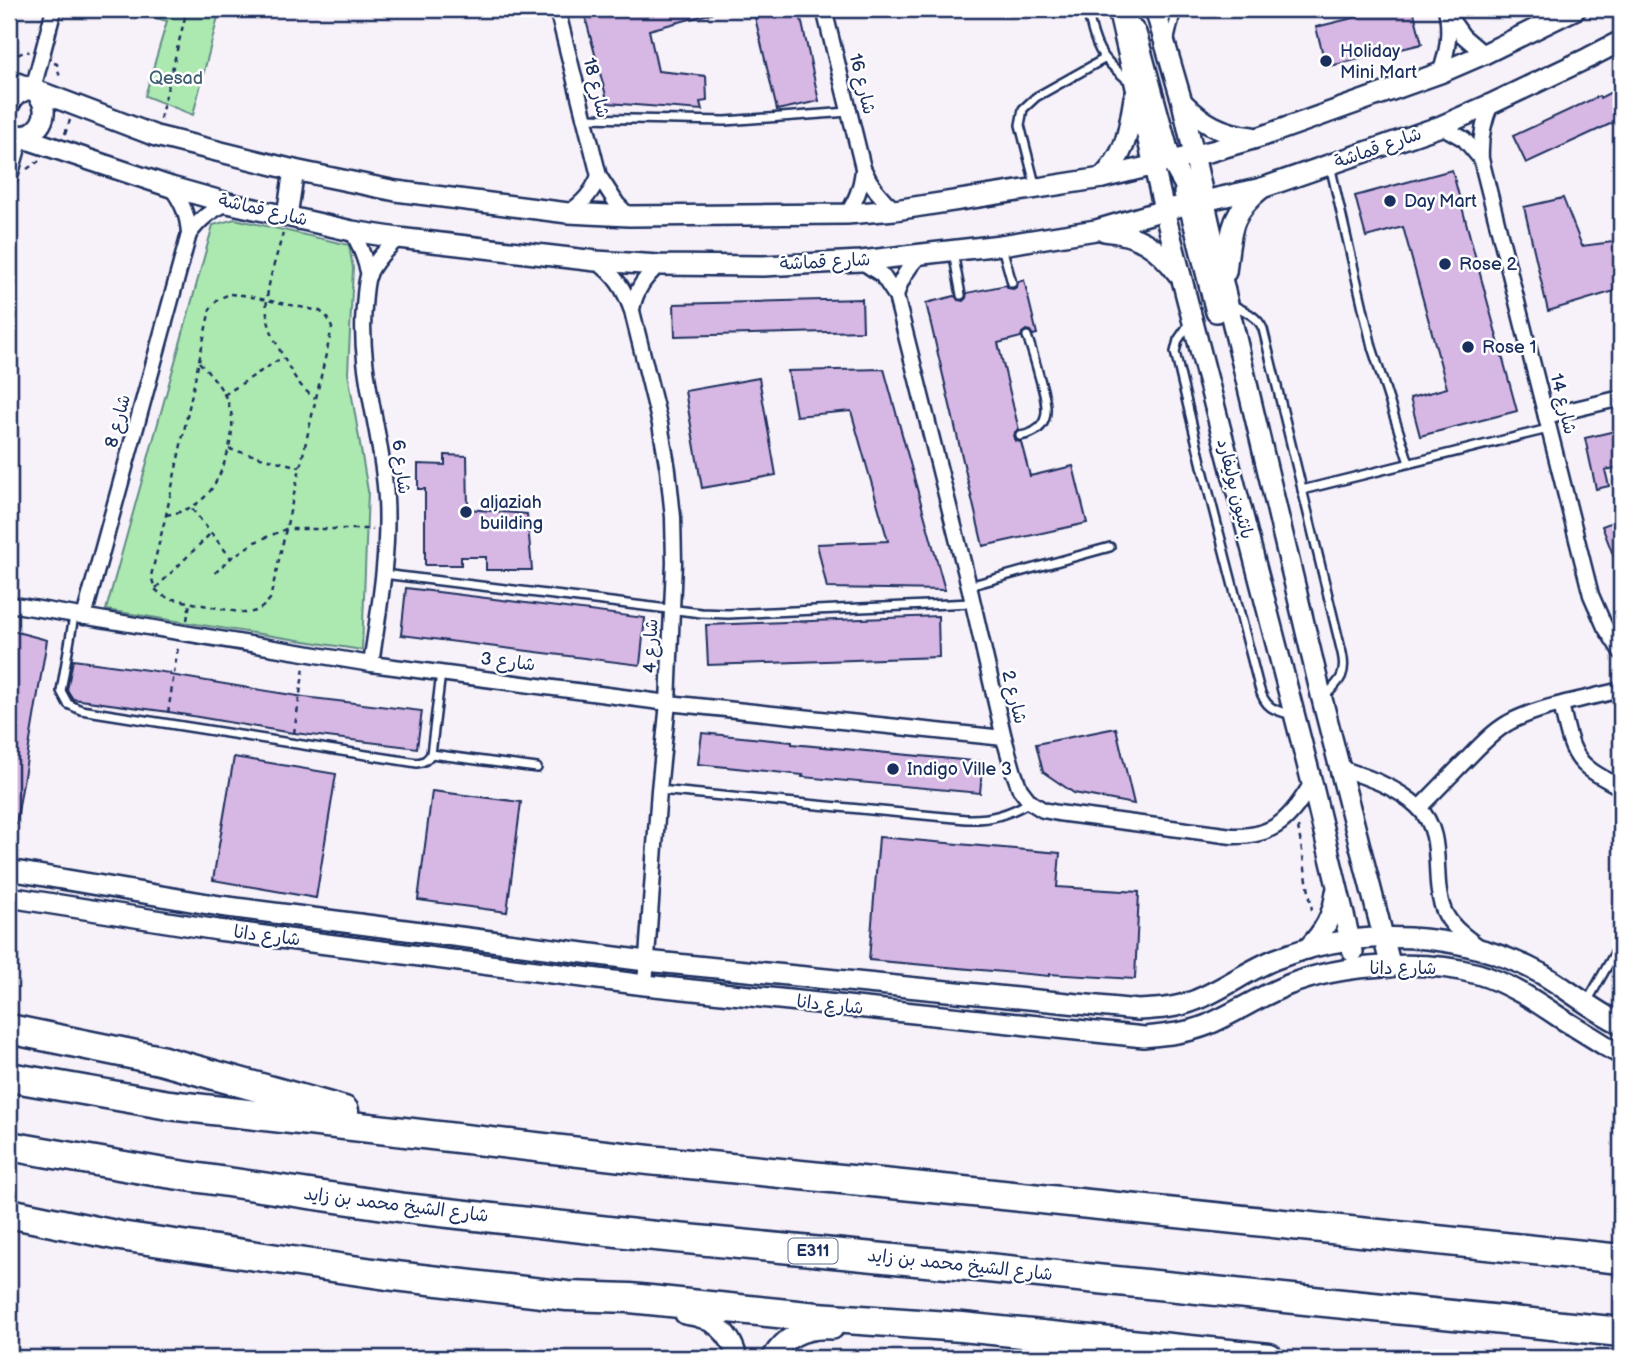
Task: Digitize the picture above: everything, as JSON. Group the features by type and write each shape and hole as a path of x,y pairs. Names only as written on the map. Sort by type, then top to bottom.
{"highway":[{"path":"9,1029 160,1060 421,1133"},
{"path":"9,1077 169,1105 649,1160 1619,1259"},
{"name":"شارع الشيخ محمد بن زايد","path":"9,1146 159,1172 405,1208 635,1234 1621,1332"},
{"path":"9,1196 123,1218 390,1259 811,1303 905,1323"},
{"path":"9,1213 120,1236 387,1275 567,1296 630,1298 1269,1358"}],"street":[{"path":"33,89 54,9"},
{"name":"شارع 18","path":"557,9 599,176 617,204 629,216"},
{"name":"شارع 16","path":"824,9 863,168 870,184 895,210"},
{"name":"بانثيون بوليفارد","path":"1155,9 1182,102 1194,156 1196,203 1238,345 1322,699 1391,967"},
{"path":"9,80 156,136 294,170 396,191 568,213 629,216 847,214 895,210 1102,178 1194,156 1260,137 1440,73 1576,9"},
{"path":"1119,11 1136,33 1162,164 1184,184 1196,203 1217,314 1238,345"},
{"name":"بانثيون بوليفارد","path":"1119,11 1135,87 1162,164 1164,210 1357,968"},
{"path":"1447,11 1464,36 1484,54"},
{"path":"1440,73 1448,44 1447,11"},
{"name":"شارع قماشة","path":"13,131 171,187 352,231 596,261 659,265 762,266 861,261 1001,245 1096,230 1164,210 1262,188 1441,126 1621,41"},
{"path":"1102,178 1114,166 1122,152 1128,134 1135,87"},
{"path":"9,106 19,93 33,89"},
{"path":"9,180 13,131 35,131 44,117 42,102 33,89"},
{"path":"1182,102 1195,116 1212,126 1235,135 1260,137"},
{"name":"شارع 14","path":"1491,104 1482,131 1481,159 1591,595 1605,627 1621,652"},
{"path":"1441,126 1464,139 1481,159"},
{"name":"شارع 16","path":"847,214 862,184 863,168"},
{"path":"286,216 294,170"},
{"path":"568,213 582,204 593,191 599,176"},
{"path":"171,187 185,209 189,234"},
{"path":"1225,295 1230,237 1236,217 1247,200 1262,188"},
{"path":"189,234 206,215 228,203"},
{"path":"1096,230 1122,233 1146,242 1166,258 1182,278"},
{"name":"شارع 6","path":"352,231 366,259 369,275 363,314 365,360 386,496 387,529 383,575 371,664"},
{"name":"شارع 8","path":"79,617 189,234"},
{"name":"شارع 6","path":"369,275 377,261 398,238"},
{"path":"896,296 904,274 920,255"},
{"name":"شارع 4","path":"596,261 609,270 619,282 632,311 660,425 673,517 674,563 668,703 645,985"},
{"name":"شارع 2","path":"861,261 882,275 896,296 1004,738 1020,789 1030,802"},
{"path":"632,311 640,285 659,265"},
{"path":"1548,422 1621,398"},
{"name":"شارع 3","path":"9,604 371,664 668,703 1004,738"},
{"path":"1419,808 1493,733 1522,716 1621,690"},
{"path":"1562,705 1572,745 1579,759 1590,770 1621,788"},
{"path":"1340,768 1381,784 1419,808 1433,835 1440,900 1445,914 1453,925 1482,949"},
{"path":"1030,802 1043,810 1058,813 1248,836 1264,833 1278,826 1290,816 1312,783"},
{"name":"شارع دانا","path":"9,870 219,906 646,961 1138,1010 1167,1009 1194,1001 1247,972 1307,949 1384,938 1439,941 1482,949 1513,960 1621,1024"},
{"path":"1307,949 1328,922 1335,905 1337,888"},
{"name":"شارع دانا","path":"9,897 218,930 645,985 1144,1037 1175,1034 1205,1025 1261,996 1321,974 1357,968 1432,967 1479,974 1507,986 1621,1054"},
{"path":"567,1296 705,1318 725,1333 737,1358"},
{"path":"772,1358 793,1336 817,1328 901,1334 962,1328"}],"lane":[{"path":"1087,9 1098,49 1104,59 1135,87"},
{"path":"1167,50 1177,9"},
{"path":"1036,188 1020,125 1023,109 1036,97 1104,59"},
{"path":"584,118 725,121 849,112"},
{"path":"1330,164 1372,347 1409,463"},
{"path":"1001,245 1012,283"},
{"path":"952,251 961,295"},
{"path":"1225,295 1261,324 1344,663 1341,678 1322,699"},
{"path":"1192,320 1178,340 1175,352 1208,492 1261,695 1272,709 1294,716"},
{"path":"1020,436 1037,429 1047,413 1046,400 1027,336"},
{"path":"1302,490 1409,463 1548,422"},
{"path":"969,586 1110,547"},
{"path":"383,575 672,610 728,614 972,603"},
{"path":"79,617 62,683 63,698 68,704 81,710 292,743 423,762 431,754 441,673"},
{"path":"431,754 537,768"},
{"path":"659,790 966,819 1000,816 1016,811 1030,802"},
{"path":"1586,1003 1621,942"}],"path":[{"path":"156,136 187,9"},
{"path":"286,216 267,299 267,314 283,357 298,383 317,399"},
{"path":"230,294 267,299 320,311 328,318 332,328 270,599 254,613 243,613 163,596 155,589 150,576 166,515 210,309 218,299 230,294"},
{"path":"224,395 283,357"},
{"path":"166,515 191,508 211,492 218,481 233,431 231,412 224,395 199,362"},
{"path":"229,449 300,467"},
{"path":"191,508 231,558"},
{"path":"215,573 255,542 286,529 387,529"},
{"path":"155,589 211,533"},
{"path":"167,723 180,633"},
{"path":"292,743 306,653"},
{"path":"1290,816 1297,823 1312,912 1328,922"}],"green space":[{"name":"Qesad","path":"124,9 220,9 193,115 145,96 167,21"},
{"path":"235,219 349,245 353,268 348,373 368,491 362,650 106,610 213,225"}],"building":[{"path":"583,9 712,9 713,13 649,30 658,71 706,76 707,101 700,102 702,110 608,103"},
{"path":"753,9 799,9 819,101 777,110"},
{"path":"1355,9 1413,9 1422,44 1326,67 1316,27 1357,17"},
{"path":"1621,87 1621,119 1526,163 1513,136"},
{"path":"1452,170 1517,411 1420,436 1410,398 1447,388 1403,227 1366,237 1355,196"},
{"path":"1563,198 1582,246 1621,241 1621,289 1548,311 1524,207"},
{"path":"1024,280 1037,334 1033,335 1026,330 1021,337 998,343 1019,430 1014,437 1021,442 1030,476 1073,466 1087,523 983,546 926,303 955,296 963,301 967,293 1006,285 1013,289 1018,282"},
{"path":"862,299 863,331 675,336 674,304"},
{"path":"884,369 945,590 827,588 817,544 888,541 851,411 796,416 788,371"},
{"path":"759,378 776,475 702,488 685,391"},
{"path":"1615,431 1621,467 1605,470 1609,486 1596,489 1585,438"},
{"name":"aljaziah building","path":"445,455 467,456 468,509 527,514 532,570 486,570 486,557 461,557 461,565 425,565 425,489 418,489 418,464 445,465"},
{"path":"1621,519 1621,572 1620,573 1602,526"},
{"path":"406,588 645,618 640,665 401,635"},
{"path":"938,616 939,657 708,665 706,625"},
{"path":"9,630 47,640 16,824 9,823"},
{"path":"73,660 170,673 304,697 422,711 417,748 286,732 73,699 67,690"},
{"path":"1116,728 1134,804 1074,793 1043,772 1036,744"},
{"name":"Indigo Ville 3","path":"702,733 983,762 980,793 802,777 803,775 698,764"},
{"path":"234,757 336,774 316,898 213,880"},
{"path":"432,791 521,802 507,912 418,900"},
{"path":"879,837 1060,853 1057,887 1139,892 1135,979 1049,976 869,960"}],"place":[{"name":"Holiday Mini Mart","path":"1326,61"},
{"name":"Day Mart","path":"1390,201"},
{"name":"Rose 2","path":"1445,264"},
{"name":"Rose 1","path":"1468,347"},
{"name":"aljaziah building","path":"466,512"},
{"name":"Indigo Ville 3","path":"893,769"}]}
